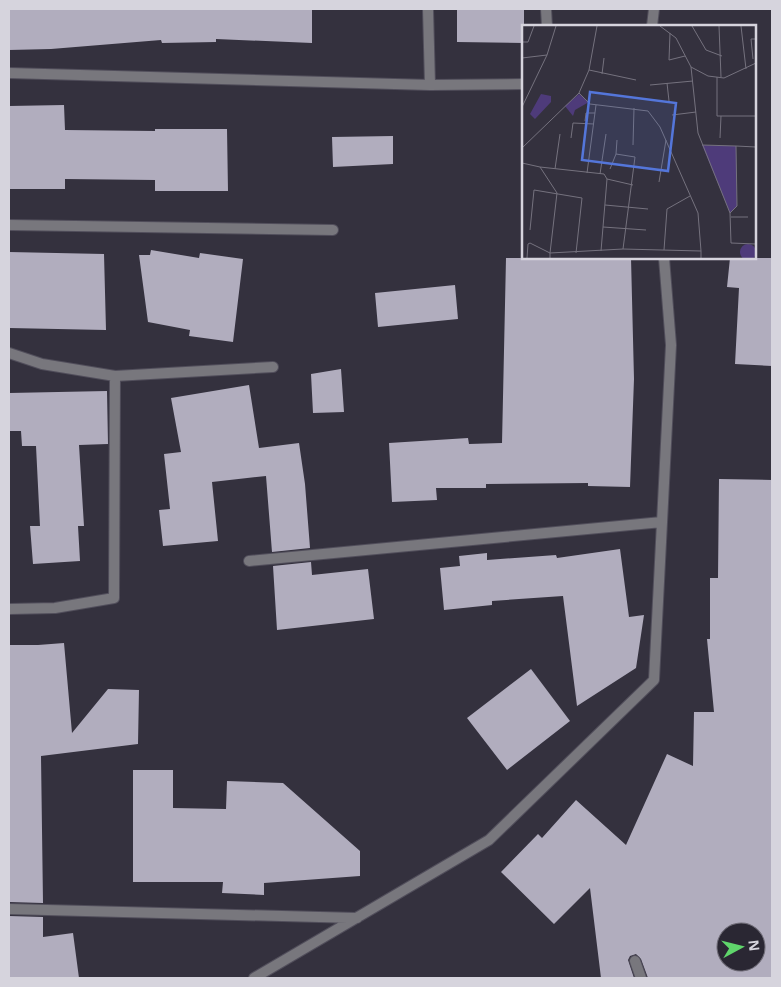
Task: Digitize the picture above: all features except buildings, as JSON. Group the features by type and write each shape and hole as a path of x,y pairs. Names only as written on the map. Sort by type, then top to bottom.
{"street":[{"path":"428,9 430,85"},
{"path":"546,9 547,25"},
{"path":"652,25 654,9"},
{"path":"9,73 430,85 522,84"},
{"path":"9,225 333,230"},
{"path":"254,978 489,840 654,680 671,346 664,259"},
{"path":"9,353 42,364 116,376 273,367"},
{"path":"9,609 55,608 114,598 116,376"},
{"path":"249,561 662,522"},
{"path":"9,910 357,918"},
{"path":"635,961 641,978"}]}
